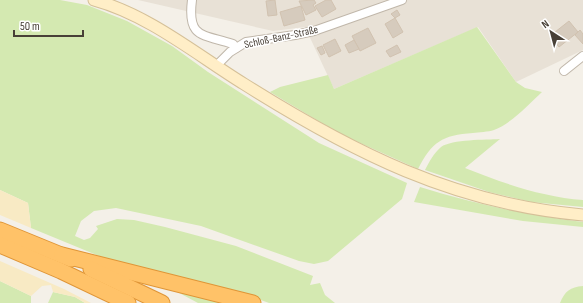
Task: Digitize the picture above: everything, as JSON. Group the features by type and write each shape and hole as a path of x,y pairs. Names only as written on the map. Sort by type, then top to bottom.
{"highway":[{"path":"0,230 62,255 162,303"},
{"path":"0,246 61,271 128,303"},
{"path":"62,255 252,303"},
{"path":"61,271 106,303"}],"street":[{"path":"94,0 150,24 310,124 402,170 440,184 506,203 550,212 583,215"},
{"path":"192,0 191,21 198,33 203,36 233,44 233,50 216,66"},
{"name":"Schloß-Banz-Straße","path":"233,50 246,42 314,31 402,0"},
{"path":"564,72 583,56"}],"shaded area":[{"path":"138,0 583,0 583,50 516,82 478,27 334,89 305,27 273,31"}],"green space":[{"path":"0,0 60,0 87,5 127,21 172,46 208,72 319,143 407,183 402,199 328,261 314,264 299,261 201,226 116,208 94,211 81,221 75,236 84,240 90,238 98,229 96,226 117,219 134,220 165,227 236,246 313,276 310,285 320,283 325,295 335,303 269,303 234,290 131,266 99,256 31,228 28,203 0,190"},
{"path":"477,27 516,82 525,88 542,92 520,113 501,127 489,131 453,136 439,142 428,152 418,169 340,134 270,92 280,87 328,75 334,89"},
{"path":"500,139 465,168 493,179 538,193 583,200 583,207 531,202 489,192 425,170 436,152 446,144 461,141"},
{"path":"420,187 460,199 501,208 583,222 583,227 523,221 414,202"},
{"path":"0,281 31,296 31,303 0,303"},
{"path":"583,286 583,303 560,303 568,290"},
{"path":"170,288 231,303 198,303"},
{"path":"53,292 75,297 85,303 48,303"}],"sand":[{"path":"0,190 28,203 31,228 0,215"},
{"path":"0,261 64,289 91,303 85,303 75,297 53,292 51,285 42,286 31,296 0,281"}],"building":[{"path":"275,0 277,15 268,16 266,1"},
{"path":"314,0 316,3 313,5 316,10 306,15 299,1"},
{"path":"326,0 331,0 336,9 322,17 315,6"},
{"path":"301,6 305,20 284,26 280,12"},
{"path":"397,10 400,15 395,18 391,14"},
{"path":"395,18 403,32 393,38 385,24"},
{"path":"569,21 578,32 559,47 550,36"},
{"path":"368,28 376,43 360,51 352,36"},
{"path":"580,30 583,34 583,44 575,35"},
{"path":"335,39 341,51 329,57 323,45"},
{"path":"354,40 359,49 349,53 345,45"},
{"path":"397,45 401,52 390,57 386,51"},
{"path":"322,46 325,53 321,55 317,48"}]}
